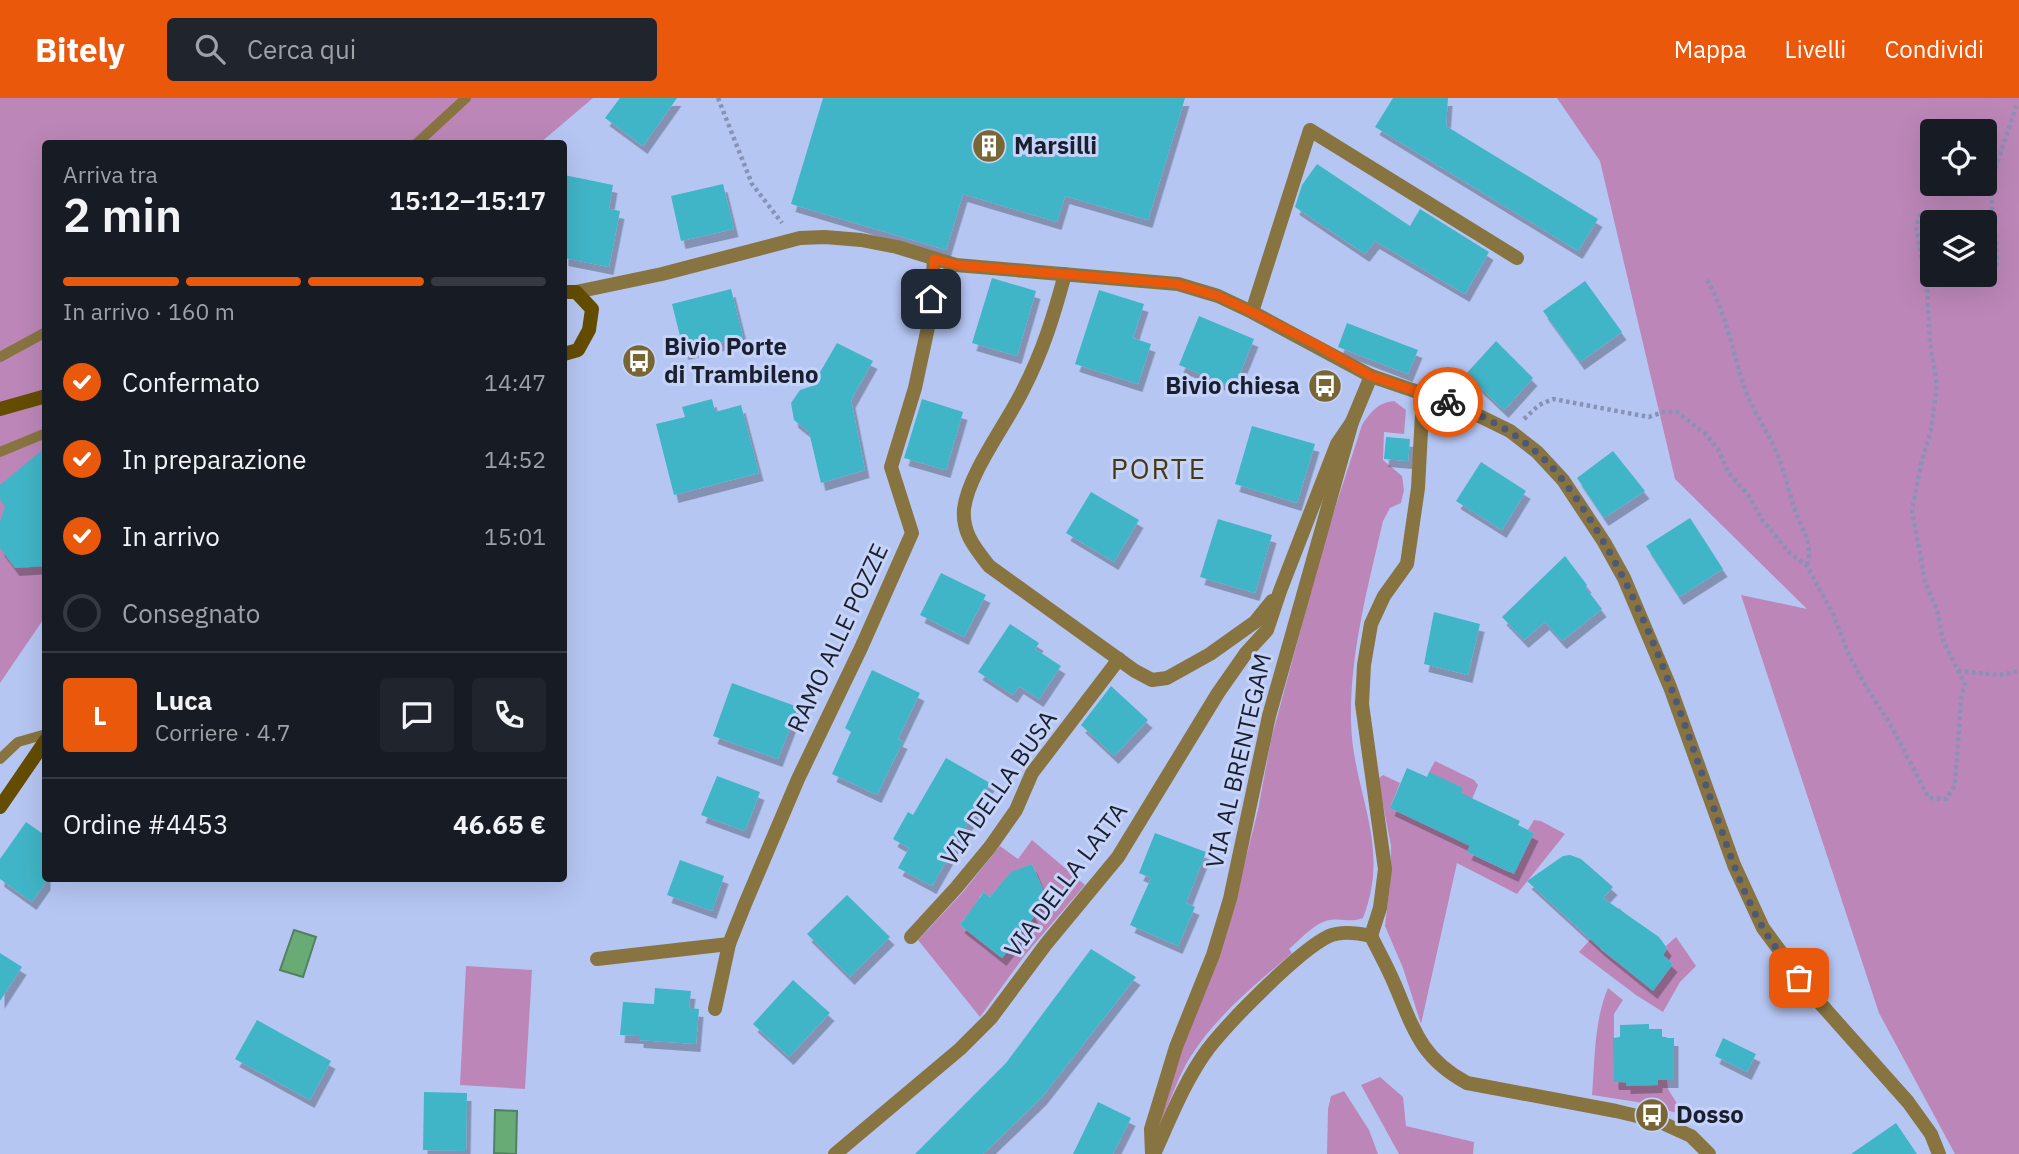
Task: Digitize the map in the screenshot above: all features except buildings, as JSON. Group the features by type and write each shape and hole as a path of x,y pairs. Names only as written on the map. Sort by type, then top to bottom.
{"street":[{"path":"1252,312 1310,130 1517,258"},
{"path":"570,292 684,268 800,238 825,237 897,247 957,265 1178,284 1218,296 1252,312 1371,376 1459,406 1510,431 1537,453 1563,480 1624,578 1670,687 1734,865 1763,928 1811,993 1908,1102 1931,1134 1940,1154"},
{"name":"RAMO ALLE POZZE","path":"715,1009 729,944 798,779 862,648 912,533 891,467 915,387 930,318 934,259"},
{"path":"1065,274 1047,339 1023,391 972,481 964,508 965,529 973,546 989,566 1135,671 1152,680 1167,678 1210,654 1255,622 1280,591 1337,444 1352,422"},
{"path":"567,353 578,350 589,330 592,309 570,292"},
{"name":"VIA AL BRENTEGAM","path":"1154,1154 1150,1129 1176,1046 1213,956 1230,899 1269,716 1352,422 1371,376"},
{"path":"1423,394 1418,488 1407,564 1384,596 1370,625 1364,665 1362,704 1368,763 1385,869 1381,908 1371,936 1394,983 1412,1030 1430,1055 1449,1073 1467,1083 1658,1121 1691,1136 1709,1154"},
{"path":"6,407 42,397"},
{"name":"VIA DELLA LAITA","path":"835,1154 960,1049 991,1017 1046,944 1118,857 1218,693 1246,653 1267,630 1280,591"},
{"name":"VIA DELLA BUSA","path":"911,937 957,888 990,847 1016,810 1032,773 1119,659"},
{"path":"0,807 42,746"},
{"name":"VIA AL BRENTEGAM","path":"1154,1154 1182,1092 1208,1050 1255,998 1301,956 1330,936 1353,933 1371,936"},
{"path":"597,959 729,944"}],"lane":[{"path":"420,140 466,98"},
{"path":"0,357 42,334"},
{"path":"0,452 42,435"},
{"path":"0,760 18,742 42,735"}],"path":[{"path":"718,98 752,184 777,219 800,238"},
{"path":"1994,210 1992,192 1995,167 2015,108 2019,104"},
{"path":"1920,215 1916,226 1920,249"},
{"path":"1997,238 1997,257"},
{"path":"1707,281 1714,292 1731,337 1747,395 1774,448 1796,513 1808,537 1807,566"},
{"path":"1510,431 1539,405 1553,399 1649,417 1663,412 1677,412 1707,435 1719,451 1728,472 1748,495 1763,521 1789,552 1807,566 1834,616 1849,655 1889,722 1929,798 1946,799 1955,785 1961,698 1965,684 1943,641 1937,610 1925,582 1912,510 1931,430 1937,384 1930,343 1926,287"},
{"path":"1958,671 2000,675 2019,671"}],"shaded area":[{"path":"0,98 593,98 544,140 42,140 42,621 0,683"},
{"path":"1557,98 2019,98 2019,1154 1955,1154 1879,1013 1741,595 1807,609 1675,479 1600,161"},
{"path":"1394,401 1406,410 1404,434 1384,432 1383,460 1402,476 1404,490 1401,503 1390,508 1383,521 1361,620 1351,695 1353,746 1368,818 1374,866 1371,891 1363,918 1324,921 1313,928 1289,949 1292,953 1225,1014 1201,1041 1186,1064 1160,1125 1166,1091 1232,913 1258,810 1271,740 1325,539 1362,425 1375,409"},
{"path":"1435,761 1474,780 1478,785 1467,811 1480,823 1467,852 1509,872 1522,857 1534,833 1528,830 1534,820 1565,834 1517,894 1457,863 1421,1024 1403,968 1385,926 1391,846 1378,779 1383,775 1400,783 1390,808 1443,833 1429,772"},
{"path":"1032,840 1085,885 1025,955 980,1017 918,940 963,892 1000,846 1018,859","holes":["1032,864 1048,901 1030,908 1034,917 1002,958 960,925 965,918 968,920 983,901 979,898 984,892 990,897 1011,873"]},
{"path":"1619,908 1625,914 1600,949 1653,990 1673,964 1663,955 1666,946 1676,937 1696,966 1680,982 1663,1012 1579,952"},
{"path":"294,930 316,937 303,977 280,970"},
{"path":"466,966 532,970 525,1089 460,1085"},
{"path":"1608,988 1623,1000 1614,1014 1614,1082 1658,1085 1658,1080 1667,1080 1668,1089 1679,1107 1677,1113 1637,1102 1592,1095 1598,1027"},
{"path":"1380,1077 1403,1097 1406,1126 1474,1142 1473,1154 1399,1154 1361,1085"},
{"path":"1344,1091 1369,1130 1378,1154 1327,1154 1331,1096"},
{"path":"495,1110 517,1111 516,1154 494,1153"}],"way so far":[{"path":"1448,402 1510,431 1537,453 1563,480 1604,542 1624,578 1657,653 1749,900 1763,928 1799,978"}],"place":[{"name":"Marsilli","path":"989,146"},
{"name":"Bivio Porte di Trambileno","path":"639,361"},
{"name":"Bivio chiesa","path":"1325,386"},
{"name":"Dosso","path":"1652,1115"}],"district":[{"name":"PORTE","path":"1159,469"}],"route":[{"path":"931,299 934,259 957,265 1178,284 1218,296 1252,312 1371,376 1448,402"}]}
